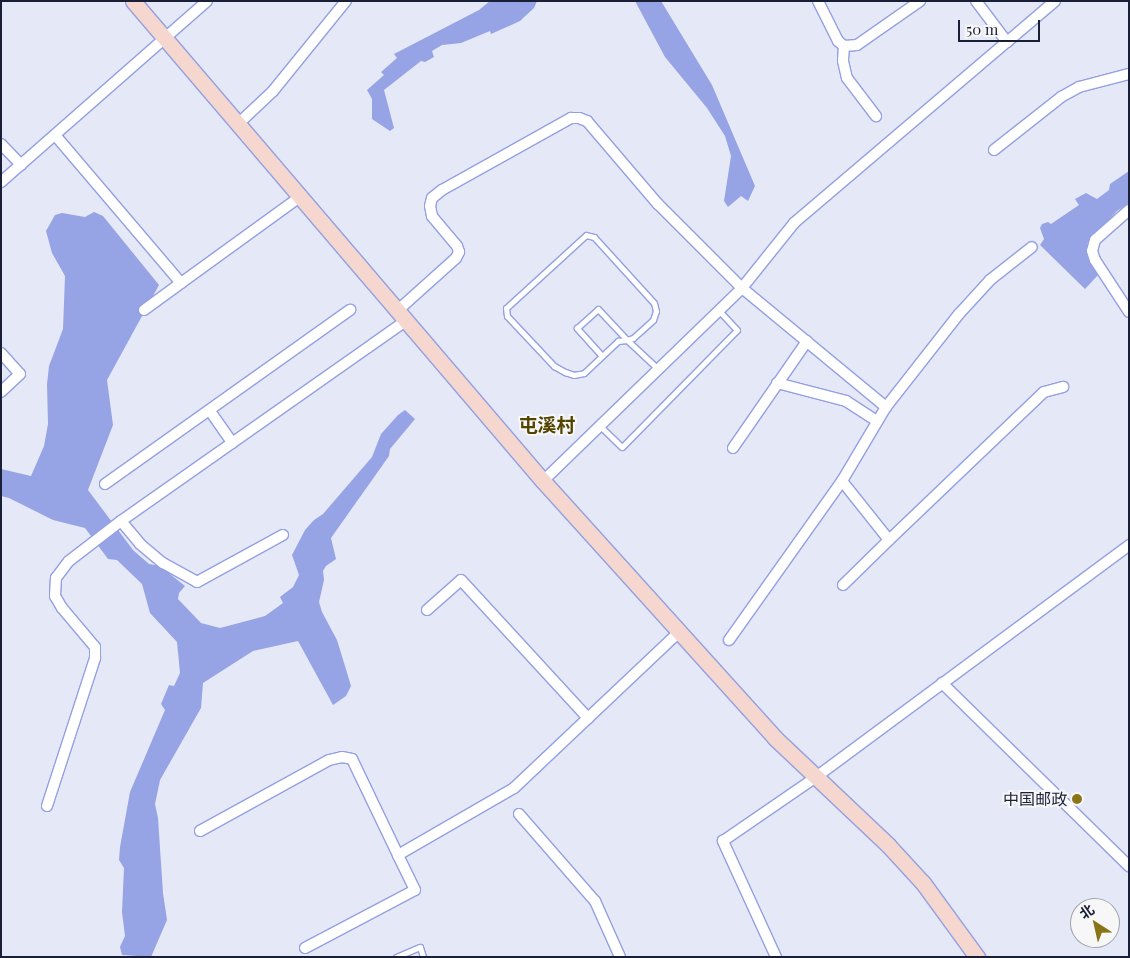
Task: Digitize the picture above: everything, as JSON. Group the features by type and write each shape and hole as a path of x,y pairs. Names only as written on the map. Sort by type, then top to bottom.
{"main road":[{"path":"134,1 543,481 775,738 888,846 923,883 978,957"}],"street":[{"path":"1,182 207,1"},
{"path":"238,124 273,92 346,1"},
{"path":"818,1 838,41 844,46 857,45 920,1"},
{"path":"976,1 1007,42"},
{"path":"543,481 719,312 742,288 794,223 1055,1"},
{"path":"844,46 843,61 847,78 876,116"},
{"path":"994,150 1061,97 1080,87 1129,74"},
{"path":"47,806 95,658 95,647 62,608 55,596 56,578 69,561 90,544 232,443 402,316 456,258 459,252 457,246 432,216 430,206 432,198 442,190 570,118 579,118 587,121 658,204 742,288 886,407"},
{"path":"55,136 181,283"},
{"path":"1,144 21,166"},
{"path":"144,310 300,197"},
{"path":"1129,210 1095,240 1092,251 1095,260 1129,312"},
{"path":"730,640 842,481 886,407 959,314 990,280 1032,247"},
{"path":"105,484 350,310"},
{"path":"733,448 806,342"},
{"path":"1,353 20,374 1,392"},
{"path":"777,384 846,401 877,421"},
{"path":"844,585 1044,392 1063,387"},
{"path":"210,411 232,443"},
{"path":"842,481 889,540"},
{"path":"118,523 163,562 197,582 283,535"},
{"path":"776,957 723,840 816,777 1129,545"},
{"path":"427,610 461,580 588,718"},
{"path":"398,855 514,788 679,632"},
{"path":"942,683 1129,866"},
{"path":"200,831 329,760 342,757 352,759 414,890 305,948"},
{"path":"519,814 595,901 620,957"}],"lane":[{"path":"586,236 594,237 654,303 656,310 653,320 634,338 627,340 618,341 584,373 574,375 554,366 507,316 506,308 586,236"},
{"path":"602,356 577,328 598,309 658,370"},
{"path":"600,426 622,448 737,330 719,312"},
{"path":"396,957 420,947 423,957"}],"water":[{"path":"490,1 537,1 534,8 520,21 491,34 490,31 461,43 442,45 432,51 434,57 425,62 421,61 384,90 394,128 390,131 372,119 372,99 367,90 384,75 381,72 397,58 394,54 479,10"},
{"path":"635,1 661,1 712,85 755,186 748,201 741,196 728,207 724,201 731,156 725,136 707,108 665,57"},
{"path":"1129,171 1129,203 1117,211 1088,242 1089,258 1099,274 1085,289 1040,245 1044,239 1040,228 1042,224 1048,222 1051,224 1079,205 1075,199 1086,193 1097,199 1109,190 1110,184"},
{"path":"94,212 103,216 159,285 107,380 113,425 88,490 133,550 149,564 160,566 185,586 179,593 178,599 201,623 220,628 265,616 283,603 280,597 293,587 299,575 292,555 305,530 323,514 372,457 381,434 398,415 405,410 415,419 390,449 389,456 331,538 336,559 326,566 323,571 324,580 319,602 322,612 337,640 351,686 346,696 333,705 298,641 253,651 203,683 201,708 160,780 155,804 158,818 163,893 167,920 151,957 122,955 120,947 125,936 122,912 124,868 119,860 120,847 130,792 165,710 161,704 169,685 174,686 180,673 177,642 150,613 142,584 117,560 108,559 85,528 53,520 9,498 1,496 1,469 31,476 44,446 48,424 47,384 49,366 63,329 65,276 52,253 46,231 55,215 62,213 85,217"}],"place":[{"name":"中国邮政","path":"1077,799"}],"district":[{"name":"屯溪村","path":"547,425"}]}
